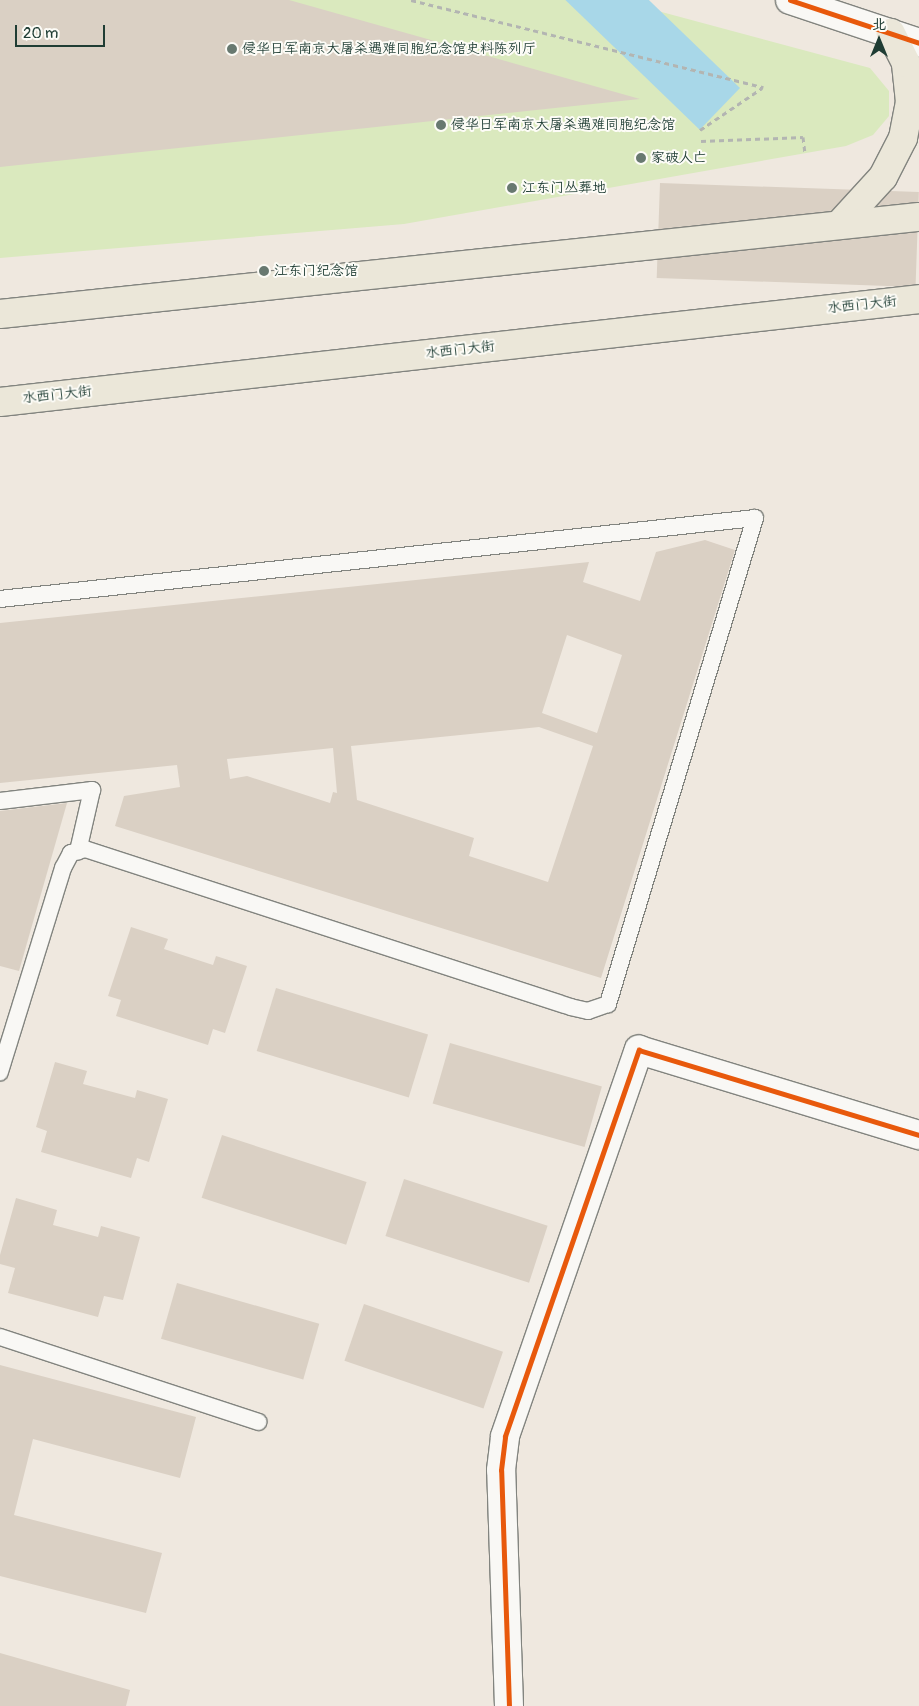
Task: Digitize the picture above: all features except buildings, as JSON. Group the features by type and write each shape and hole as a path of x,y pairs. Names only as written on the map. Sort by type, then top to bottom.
{"main road":[{"path":"839,225 883,177 903,138 910,102 906,63 891,34"},
{"path":"0,314 919,217"},
{"name":"水西门大街","path":"0,402 919,299"}],"street":[{"path":"790,0 919,43"},
{"path":"509,1706 501,1470 505,1436 639,1050 919,1135"}],"lane":[{"path":"0,599 754,518 608,1004 588,1011 570,1007 85,848 71,853 63,868 0,1072"},
{"path":"0,801 92,790 78,850"},
{"path":"0,1337 258,1422"}],"path":[{"path":"411,0 763,87 700,130"},
{"path":"701,141 802,137 805,154"}],"green space":[{"name":"侵华日军南京大屠杀遇难同胞纪念馆","path":"0,0 617,0 870,68 889,91 889,116 873,135 846,146 404,224 0,258"}],"water":[{"path":"565,0 649,0 740,88 700,130"}],"cycle path":[{"path":"790,0 919,43"},
{"path":"509,1706 501,1470 505,1436 639,1050 919,1135"}],"place":[{"name":"侵华日军南京大屠杀遇难同胞纪念馆史料陈列厅","path":"232,49"},
{"name":"侵华日军南京大屠杀遇难同胞纪念馆","path":"441,125"},
{"name":"家破人亡","path":"641,158"},
{"name":"江东门丛葬地","path":"512,188"},
{"name":"江东门纪念馆","path":"264,271"}]}
